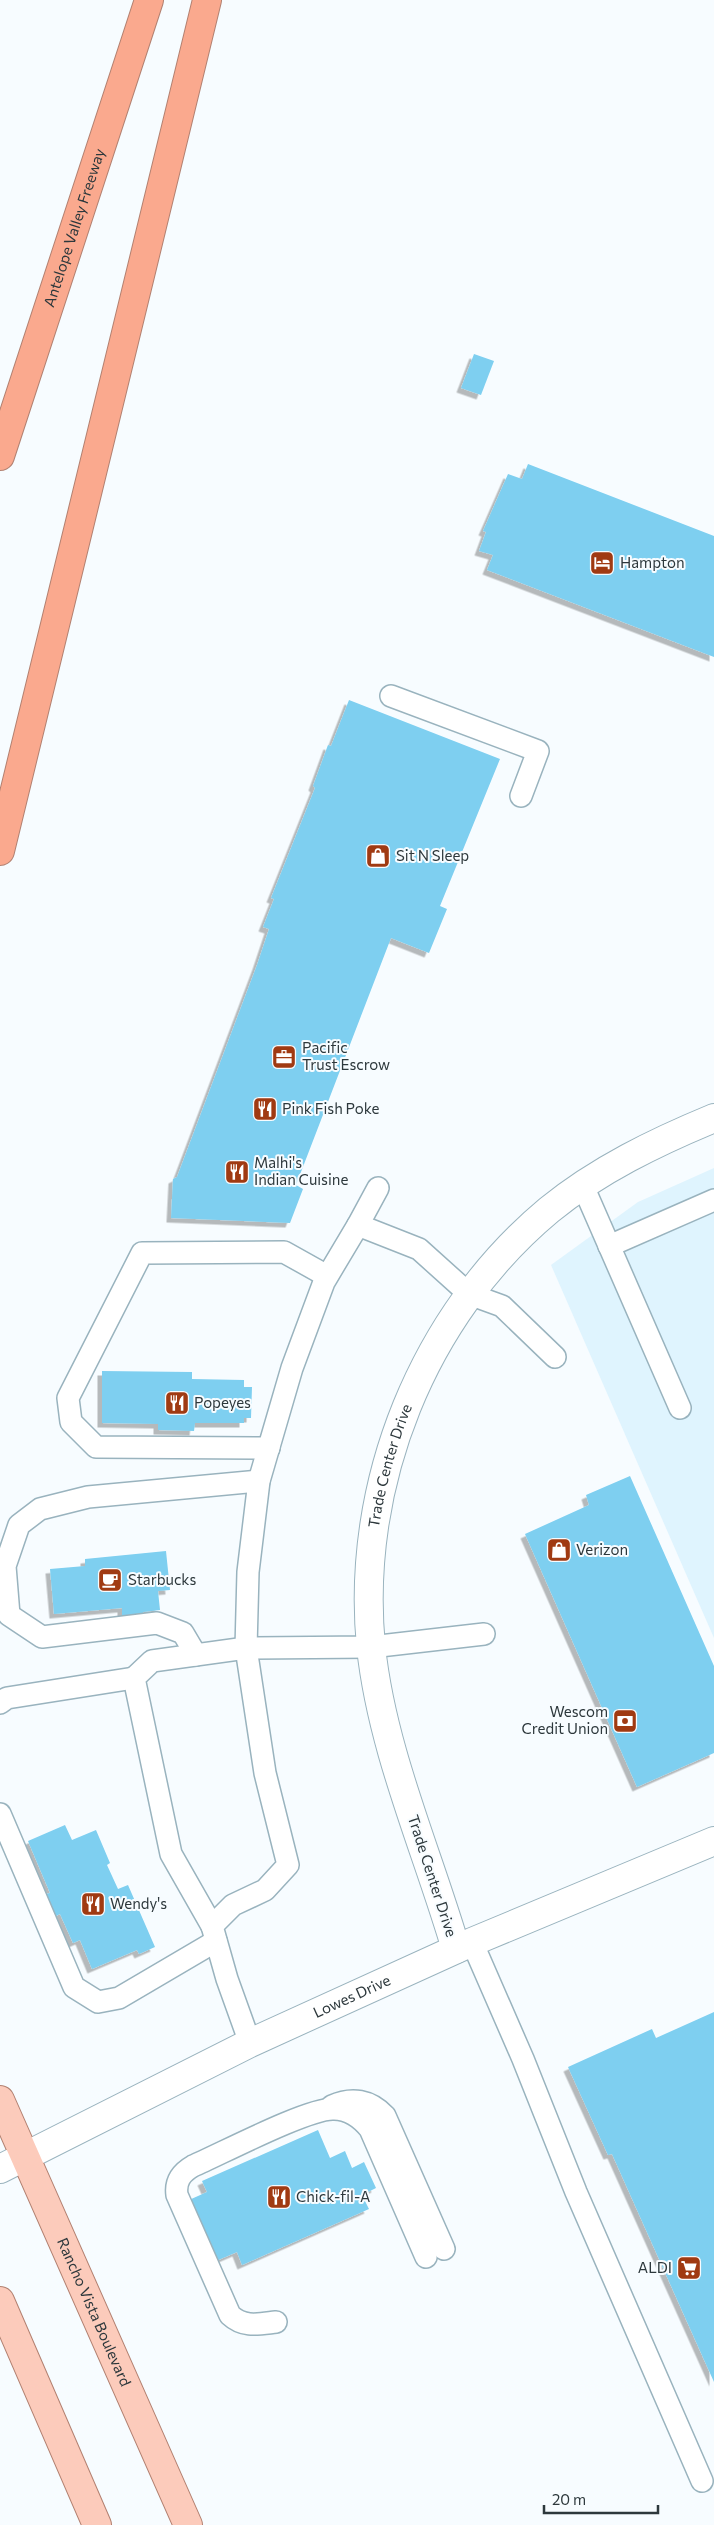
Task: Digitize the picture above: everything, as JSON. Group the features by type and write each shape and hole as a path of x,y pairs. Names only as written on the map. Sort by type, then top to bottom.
{"highway":[{"name":"Antelope Valley Freeway","path":"0,456 149,0"},
{"path":"0,851 207,0"}],"main road":[{"name":"Rancho Vista Boulevard","path":"0,2100 12,2163 188,2525"},
{"path":"0,2301 98,2525"}],"street":[{"name":"Trade Center Drive","path":"464,1946 439,1890 392,1748 371,1647 369,1575 377,1503 386,1465 396,1433 426,1364 469,1294 518,1238 550,1209 637,1152 714,1118"},
{"name":"Lowes Drive","path":"12,2163 250,2043 464,1946 714,1841"}],"lane":[{"path":"391,696 538,751 521,796"},
{"path":"583,1186 680,1408"},
{"path":"0,1814 74,1987 98,2002 119,1998 214,1933 234,1905 265,1890 288,1865 265,1773 246,1648 248,1572 259,1481 292,1368 326,1276 358,1225 378,1188"},
{"path":"609,1246 714,1200"},
{"path":"358,1225 420,1249 469,1294 502,1306 555,1358"},
{"path":"269,1448 96,1447 71,1422 68,1398 142,1252 284,1252 326,1276"},
{"path":"196,1655 183,1633 157,1623 42,1637 9,1615 5,1566 19,1525 40,1509 88,1497 259,1481"},
{"path":"0,1704 6,1698 134,1678 152,1661 246,1648 371,1647 484,1634"},
{"path":"134,1678 171,1854 214,1933 250,2043"},
{"path":"464,1946 523,2059 576,2192 702,2480"},
{"path":"276,2322 251,2325 241,2323 230,2315 177,2195 176,2187 185,2171 193,2166 319,2111 344,2110 364,2121 370,2129 435,2253"}],"shaded area":[{"path":"714,1168 714,1638 551,1265 638,1202"}],"building":[{"path":"474,354 494,361 481,395 461,388"},
{"name":"Hampton","path":"528,464 714,536 714,657 487,570 493,555 479,551 486,532 483,531 508,474 522,479"},
{"path":"349,700 500,759 440,906 447,909 429,953 391,938 296,1185 303,1189 290,1223 171,1218 173,1179 177,1177 257,965 269,929 263,927 274,899 271,898 315,788 313,786 328,745 331,746"},
{"name":"Popeyes","path":"102,1371 192,1372 192,1379 244,1380 244,1387 252,1387 251,1418 244,1418 244,1423 195,1423 194,1431 158,1430 158,1424 102,1423"},
{"path":"630,1476 714,1666 714,1753 637,1787 525,1534 589,1505 586,1495"},
{"name":"Starbucks","path":"166,1551 170,1590 158,1591 160,1610 143,1612 144,1618 122,1620 122,1608 54,1614 50,1569 85,1566 85,1559"},
{"name":"Wendy's","path":"65,1825 72,1840 96,1830 110,1863 107,1865 118,1889 128,1885 155,1947 139,1954 137,1950 92,1969 80,1940 73,1943 60,1914 56,1916 46,1894 50,1893 28,1841"},
{"name":"ALDI","path":"714,2012 714,2382 612,2154 608,2155 568,2067 652,2029 656,2038"},
{"name":"Chick-fil-A","path":"318,2130 330,2158 345,2151 352,2168 364,2162 376,2188 362,2195 369,2209 242,2265 237,2252 216,2261 189,2200 207,2192 202,2181"}],"place":[{"name":"Hampton","path":"602,563"},
{"name":"Sit N Sleep","path":"378,856"},
{"name":"Pacific Trust Escrow","path":"284,1057"},
{"name":"Pink Fish Poke","path":"265,1109"},
{"name":"Malhi's Indian Cuisine","path":"237,1172"},
{"name":"Popeyes","path":"177,1403"},
{"name":"Verizon","path":"559,1550"},
{"name":"Starbucks","path":"110,1580"},
{"name":"Wescom Credit Union","path":"625,1721"},
{"name":"Wendy's","path":"93,1904"},
{"name":"Chick-fil-A","path":"279,2197"},
{"name":"ALDI","path":"689,2268"}]}
